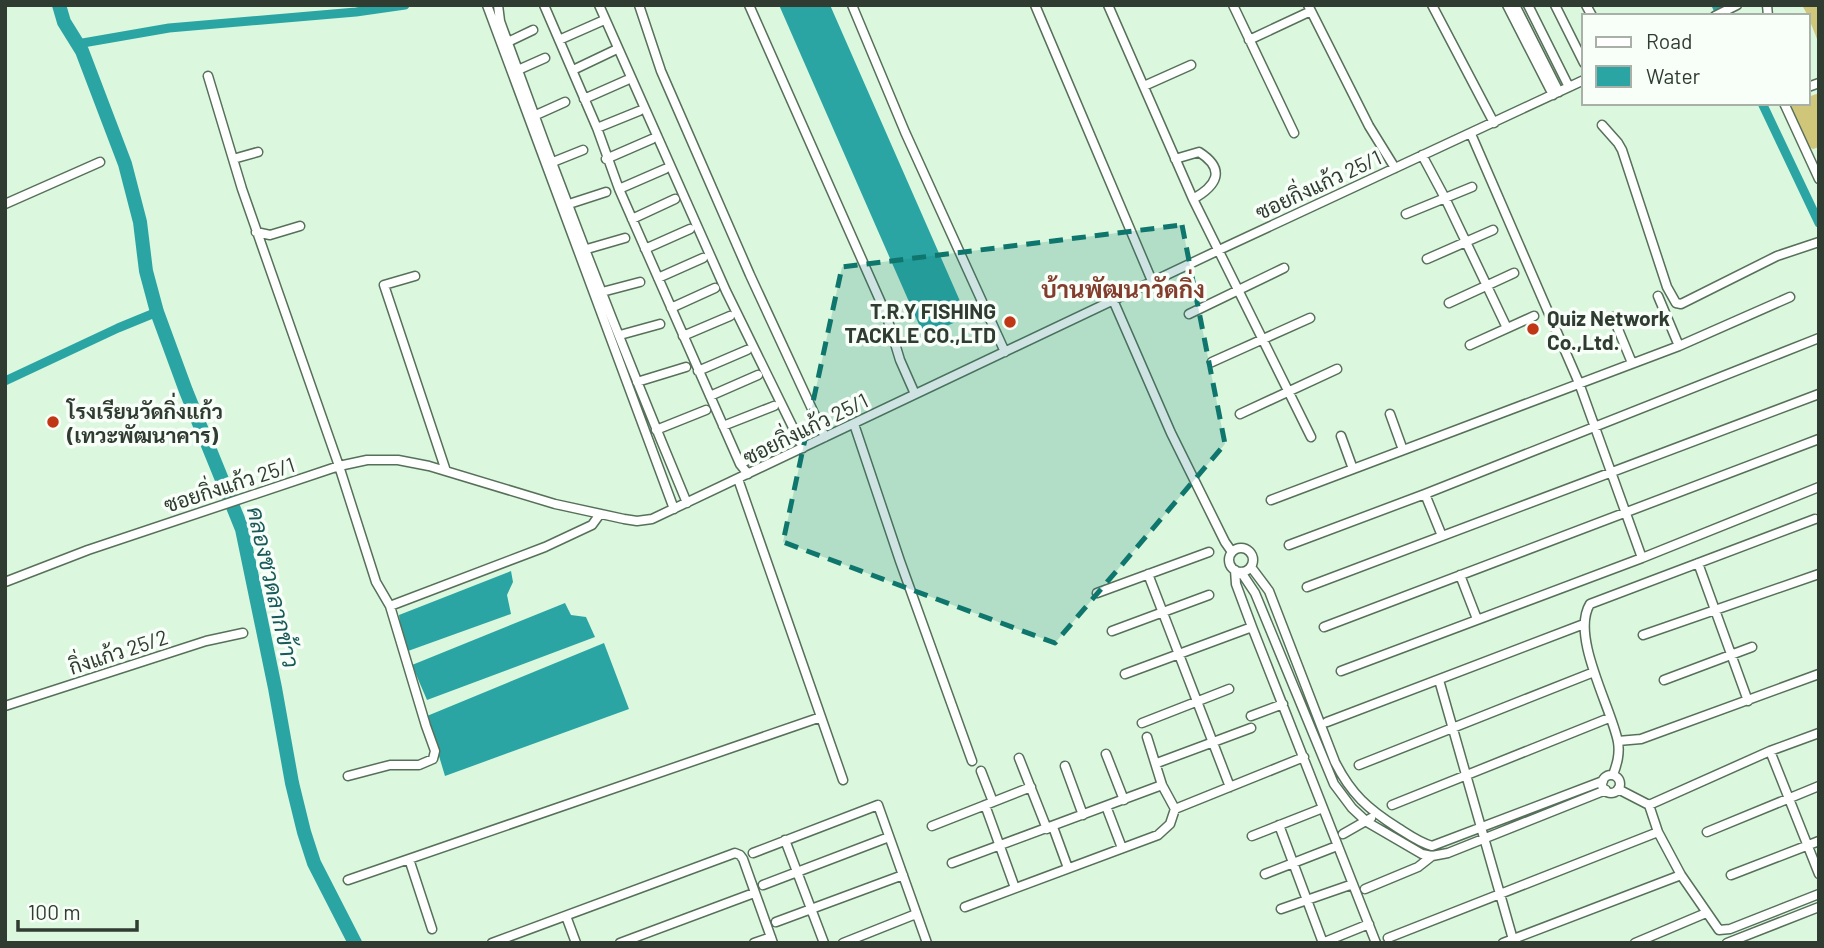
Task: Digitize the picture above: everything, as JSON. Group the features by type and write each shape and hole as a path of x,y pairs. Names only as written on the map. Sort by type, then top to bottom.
{"street":[{"path":"487,5 674,509"},
{"path":"498,5 500,21 553,162 637,382 687,503"},
{"path":"544,5 597,128 606,159 683,337 740,464 748,474"},
{"path":"599,5 726,291 803,448"},
{"path":"639,5 650,44 666,83 825,437"},
{"path":"749,5 886,314 900,360 915,394"},
{"path":"852,5 905,132 1005,352"},
{"path":"1035,5 1152,281"},
{"path":"1108,5 1193,199 1311,437"},
{"path":"1233,5 1294,133"},
{"path":"1432,5 1494,123"},
{"path":"1507,5 1556,94"},
{"path":"1515,5 1556,94"},
{"path":"1528,5 1569,88"},
{"path":"1555,5 1582,59"},
{"path":"1718,14 1737,5"},
{"path":"1249,40 1310,8 1369,126 1395,168"},
{"path":"559,40 602,21"},
{"path":"508,41 533,30"},
{"path":"573,70 615,50"},
{"path":"518,69 545,58"},
{"path":"1144,86 1191,65"},
{"path":"208,76 257,232 340,466 376,582 390,606 436,753 429,762 419,765 390,765 348,776"},
{"path":"584,99 627,80"},
{"name":"ซอยกิ่งแก้ว 25/1","path":"5,582 88,550 340,466 382,459 419,464 523,495 600,514 637,521 652,519 1152,281 1582,81"},
{"path":"536,115 565,102"},
{"path":"1785,105 1819,179"},
{"path":"597,128 639,111"},
{"path":"1602,125 1622,150 1667,287 1676,303 1681,303 1777,256 1819,242"},
{"path":"1471,134 1578,383 1642,558"},
{"path":"606,159 652,139"},
{"path":"553,162 583,150"},
{"path":"233,159 258,152"},
{"path":"1175,159 1199,152 1206,156 1215,170 1217,177 1213,184 1193,199"},
{"path":"1809,158 1819,154"},
{"path":"1422,155 1507,328"},
{"path":"5,204 100,162"},
{"path":"619,188 665,169"},
{"path":"1406,214 1472,187"},
{"path":"569,204 606,192"},
{"path":"632,219 676,199"},
{"path":"257,232 270,235 300,226"},
{"path":"645,249 690,229"},
{"path":"1427,259 1493,230"},
{"path":"587,250 625,238"},
{"path":"658,278 703,258"},
{"path":"1189,314 1283,268"},
{"path":"1449,303 1514,273"},
{"path":"415,276 384,285 446,471"},
{"path":"603,292 640,282"},
{"path":"671,308 715,288"},
{"path":"1658,296 1679,346"},
{"path":"1271,500 1679,346 1790,297"},
{"path":"1114,300 1171,433 1232,552"},
{"path":"683,337 730,316"},
{"path":"1470,345 1534,316"},
{"path":"1613,317 1632,363"},
{"path":"1212,362 1310,318"},
{"path":"620,335 660,324"},
{"path":"1289,545 1595,428 1819,338"},
{"path":"698,370 747,350"},
{"path":"637,382 685,367"},
{"path":"1240,414 1337,369"},
{"path":"710,396 758,375"},
{"path":"1307,586 1819,394"},
{"path":"723,426 774,406"},
{"path":"656,430 706,410"},
{"path":"1390,414 1403,450"},
{"path":"854,424 972,761"},
{"path":"1341,436 1353,469"},
{"path":"1324,627 1819,439"},
{"path":"740,464 787,440"},
{"path":"738,479 843,780"},
{"path":"1341,671 1819,488"},
{"path":"1425,494 1442,536"},
{"path":"390,606 545,547 592,525 600,514"},
{"path":"1613,775 1619,757 1618,741 1594,672 1584,624 1590,604 1815,519"},
{"path":"1241,547 1249,550 1253,557 1251,567 1269,591 1345,782 1376,814 1409,835 1432,846 1604,786 1484,839 1448,853 1432,856 1422,854 1367,822 1352,808 1334,784 1255,593 1229,562 1232,552 1241,547"},
{"path":"1097,593 1209,552"},
{"path":"1698,563 1748,701"},
{"path":"1238,571 1251,567"},
{"path":"1238,571 1236,584 1376,943"},
{"path":"1148,574 1230,787"},
{"path":"1643,635 1819,574"},
{"path":"1460,575 1477,619"},
{"path":"1112,631 1209,595"},
{"path":"1264,616 1277,611"},
{"path":"1327,722 1584,624"},
{"path":"1125,674 1252,627"},
{"name":"กิ่งแก้ว 25/2","path":"5,706 206,641 243,634"},
{"path":"1664,680 1752,646"},
{"path":"1359,765 1594,672"},
{"path":"1618,741 1641,739 1819,674"},
{"path":"1439,680 1513,941"},
{"path":"1142,723 1229,689"},
{"path":"1251,716 1283,704"},
{"path":"1305,718 1316,713"},
{"path":"348,880 821,717"},
{"path":"1392,805 1609,718"},
{"path":"1157,763 1251,728"},
{"path":"1649,805 1770,751 1819,733"},
{"path":"965,907 1164,831 1170,824 1175,808 1162,785 1147,737"},
{"path":"1770,751 1819,874"},
{"path":"1106,754 1124,800"},
{"path":"1175,808 1304,757"},
{"path":"1019,758 1068,869"},
{"path":"1065,766 1083,815"},
{"path":"981,771 1000,846 1015,888"},
{"path":"1613,775 1620,781 1618,789 1612,793 1604,786 1606,776 1613,775"},
{"path":"952,863 1162,785"},
{"path":"1707,832 1819,786"},
{"path":"932,826 1031,787"},
{"path":"1618,789 1649,805 1658,832 1681,875 1715,927 1723,931 1819,894"},
{"path":"753,853 878,805 927,943"},
{"path":"1106,806 1122,848"},
{"path":"1252,836 1323,808"},
{"path":"1343,834 1367,822 1376,814"},
{"path":"1279,825 1323,943 1369,924"},
{"path":"1388,938 1658,832"},
{"path":"763,885 889,837"},
{"path":"785,840 824,943"},
{"path":"1731,875 1819,841"},
{"path":"1265,874 1337,846"},
{"path":"1432,846 1432,856"},
{"path":"492,943 735,853 743,859 772,940 754,943"},
{"path":"1365,888 1418,867 1432,856"},
{"path":"409,859 432,929"},
{"path":"776,922 903,875"},
{"path":"1503,943 1681,875"},
{"path":"1281,909 1353,884"},
{"path":"620,943 754,892"},
{"path":"1730,942 1744,940 1819,907"},
{"path":"843,943 916,914"},
{"path":"1635,943 1706,914"},
{"path":"566,916 576,943"}],"highlighted area":[{"path":"1182,225 1225,444 1055,643 783,542 842,267"}],"shaded area":[{"path":"1802,5 1819,5 1819,44 1810,14 1807,14"},
{"path":"1819,93 1819,147 1813,149 1809,147 1791,110 1792,105 1810,105 1810,96"}],"water":[{"path":"779,5 830,5 967,317 924,336"},
{"path":"511,571 513,582 507,595 511,614 408,651 401,636 399,615"},
{"path":"565,603 571,615 586,617 595,637 427,700 412,665"},
{"path":"604,643 629,709 445,776 427,716"}],"waterway":[{"name":"คลองชวดลากข้าว","path":"59,5 64,22 82,51 125,164 140,222 146,271 157,312 242,529 304,832 314,863 355,943"},
{"path":"77,44 169,28 356,12 405,5"},
{"path":"1716,5 1720,14"},
{"path":"1763,105 1819,223"},
{"path":"5,381 157,312"}],"place":[{"name":"T.R.Y FISHING TACKLE CO.,LTD","path":"1010,322"},
{"name":"Quiz Network Co.,Ltd.","path":"1533,329"},
{"name":"โรงเรียนวัดกิ่งแก้ว (เทวะพัฒนาคาร)","path":"53,422"}],"district":[{"name":"บ้านพัฒนาวัดกิ่ง","path":"1123,288"}]}
